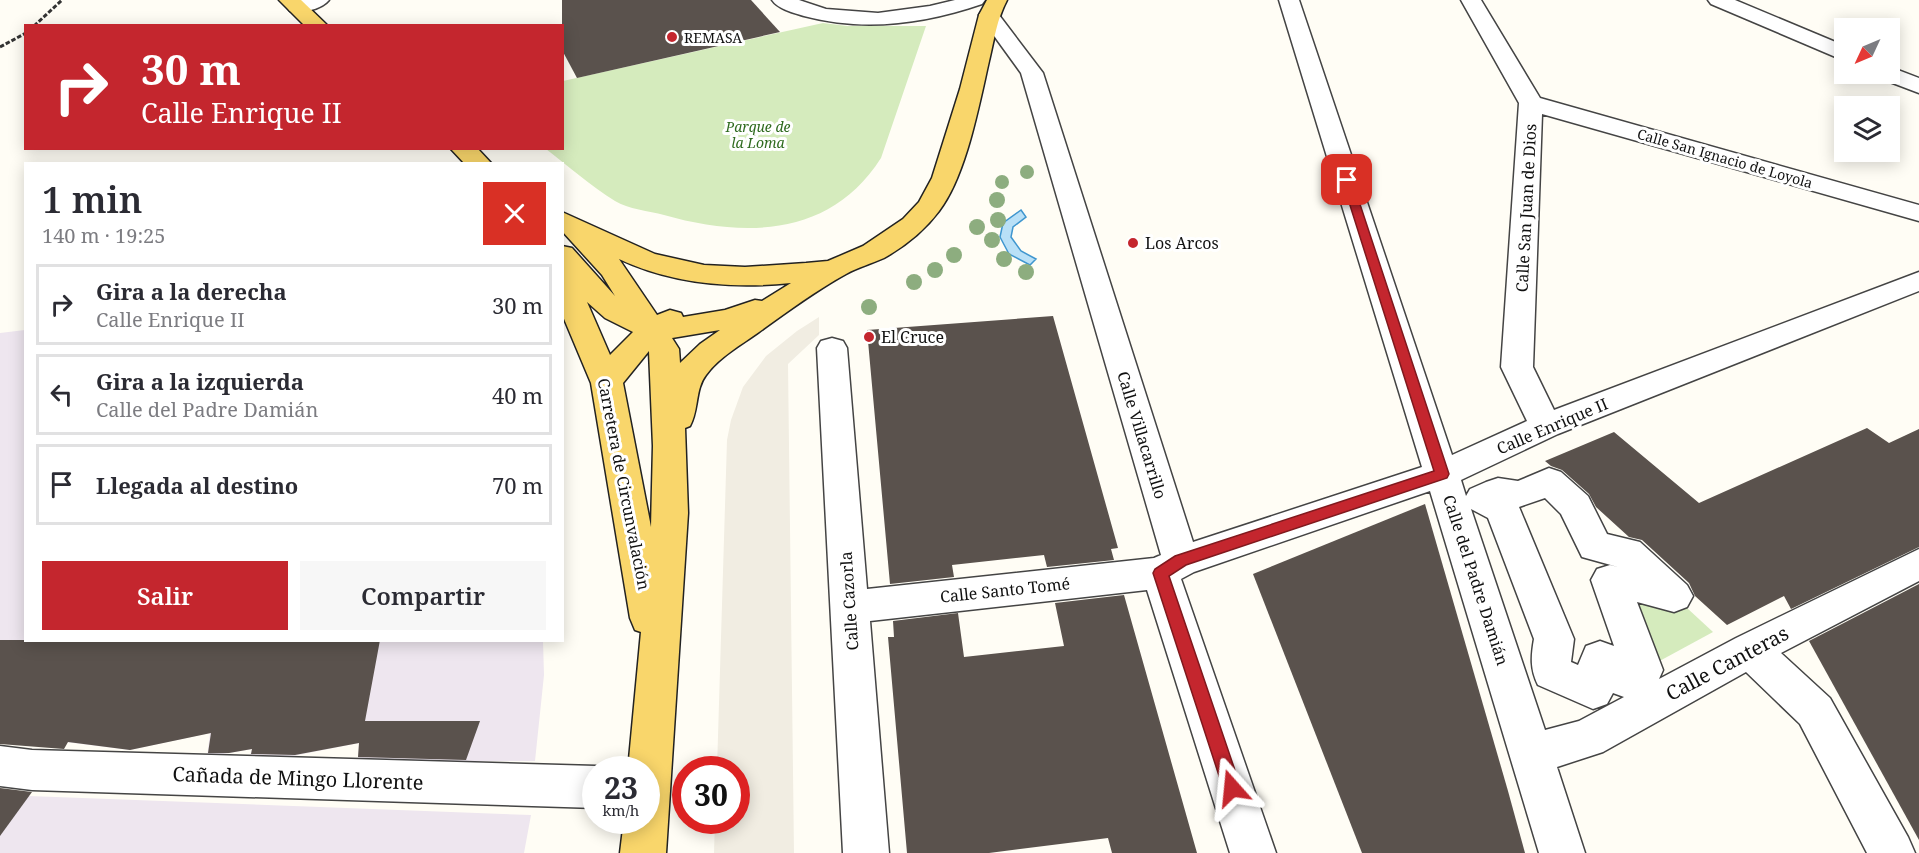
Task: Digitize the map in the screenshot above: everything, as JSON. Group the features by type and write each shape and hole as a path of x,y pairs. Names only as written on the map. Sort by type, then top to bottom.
{"main road":[{"path":"293,3 316,24"},
{"path":"608,383 630,352 643,338 654,331 730,319 793,284 873,252 912,225 934,199 945,178 971,89 987,5"},
{"path":"464,150 478,162"},
{"path":"569,224 636,256 673,268 793,284"},
{"name":"Carretera de Circunvalación","path":"569,224 613,270 664,349 670,446 670,513 650,756"},
{"path":"564,256 603,300 624,316 654,331"},
{"name":"Carretera de Circunvalación","path":"564,284 608,383 657,662"},
{"path":"670,446 682,404 684,386 692,370 711,351 793,284"},
{"name":"Carretera de Circunvalación","path":"643,853 645,834"}],"street":[{"path":"293,3 319,0"},
{"path":"782,0 808,12 854,18 934,12 987,5"},
{"name":"Calle del Padre Damián","path":"1289,0 1562,853"},
{"name":"Calle San Juan de Dios","path":"1471,0 1532,103 1517,367 1546,426"},
{"path":"1718,0 1834,49"},
{"name":"Calle Villacarrillo","path":"987,5 1032,73 1170,567 1253,853"},
{"path":"1900,78 1919,86"},
{"name":"Calle San Ignacio de Loyola","path":"1532,103 1919,213"},
{"name":"Calle Enrique II","path":"1170,567 1442,474 1546,426 1919,281"},
{"name":"Calle Cazorla","path":"832,348 866,853"},
{"path":"1442,474 1490,495"},
{"path":"1549,481 1559,487 1575,506 1595,547 1627,552 1674,596 1610,580 1643,670 1627,680 1600,658 1593,691 1552,672 1551,657 1554,639 1502,509 1482,499 1490,495 1498,491 1511,495 1523,493 1549,481"},
{"name":"Calle Canteras","path":"1532,754 1588,738 1750,650 1919,564"},
{"name":"Calle Santo Tomé","path":"849,607 1170,567"},
{"path":"1750,650 1815,711 1892,853"},
{"name":"Cañada de Mingo Llorente","path":"0,766 32,770 582,787"}],"path":[{"path":"36,24 62,0"},
{"path":"0,47 24,34"}],"shaded area":[{"path":"819,317 819,335 788,364 794,853 714,853 715,834 750,834 750,756 717,756 727,440 731,420 743,387 766,356"},
{"path":"24,330 24,642 543,642 544,675 535,761 358,761 359,743 247,765 252,749 207,757 210,733 130,750 0,734 0,333"},
{"path":"0,791 29,796 531,815 524,853 0,853"}],"green space":[{"name":"Parque de la Loma","path":"823,23 847,26 926,26 881,158 861,184 837,203 812,217 784,225 755,228 725,227 695,222 632,208 606,195 547,150 564,150 564,81"},
{"path":"1610,580 1674,596 1713,632 1643,670"}],"water":[{"path":"1021,210 1026,217 1013,227 1011,237 1021,251 1036,259 1030,265 1009,254 1000,237 1003,223"}],"building":[{"name":"REMASA","path":"562,0 751,0 780,32 577,78 564,54 564,24 562,24"},
{"path":"1053,316 1118,548 1111,549 1114,560 1047,567 1044,555 952,565 954,577 890,584 867,330"},
{"path":"1867,428 1889,443 1919,429 1919,547 1791,609 1784,596 1727,625 1695,596 1689,583 1642,540 1629,537 1596,507 1589,494 1562,470 1545,461 1614,432 1699,503"},
{"path":"1425,504 1525,853 1362,853 1253,574"},
{"path":"1919,584 1919,840 1809,641"},
{"path":"1124,595 1197,853 1112,853 1108,838 989,853 907,853 888,637 894,637 893,621 958,613 964,657 1064,646 1055,603"},
{"path":"0,640 24,640 24,642 380,642 365,721 480,721 466,760 358,757 359,743 295,755 251,754 252,749 229,753 208,753 211,733 130,750 68,742 64,749 0,744"},
{"path":"0,788 32,792 0,836"}],"place":[{"name":"REMASA","path":"672,37"},
{"name":"Los Arcos","path":"1133,243"},
{"name":"El Cruce","path":"869,337"}],"route":[{"path":"1232,788 1160,573 1180,561 1442,474 1347,180"}]}
